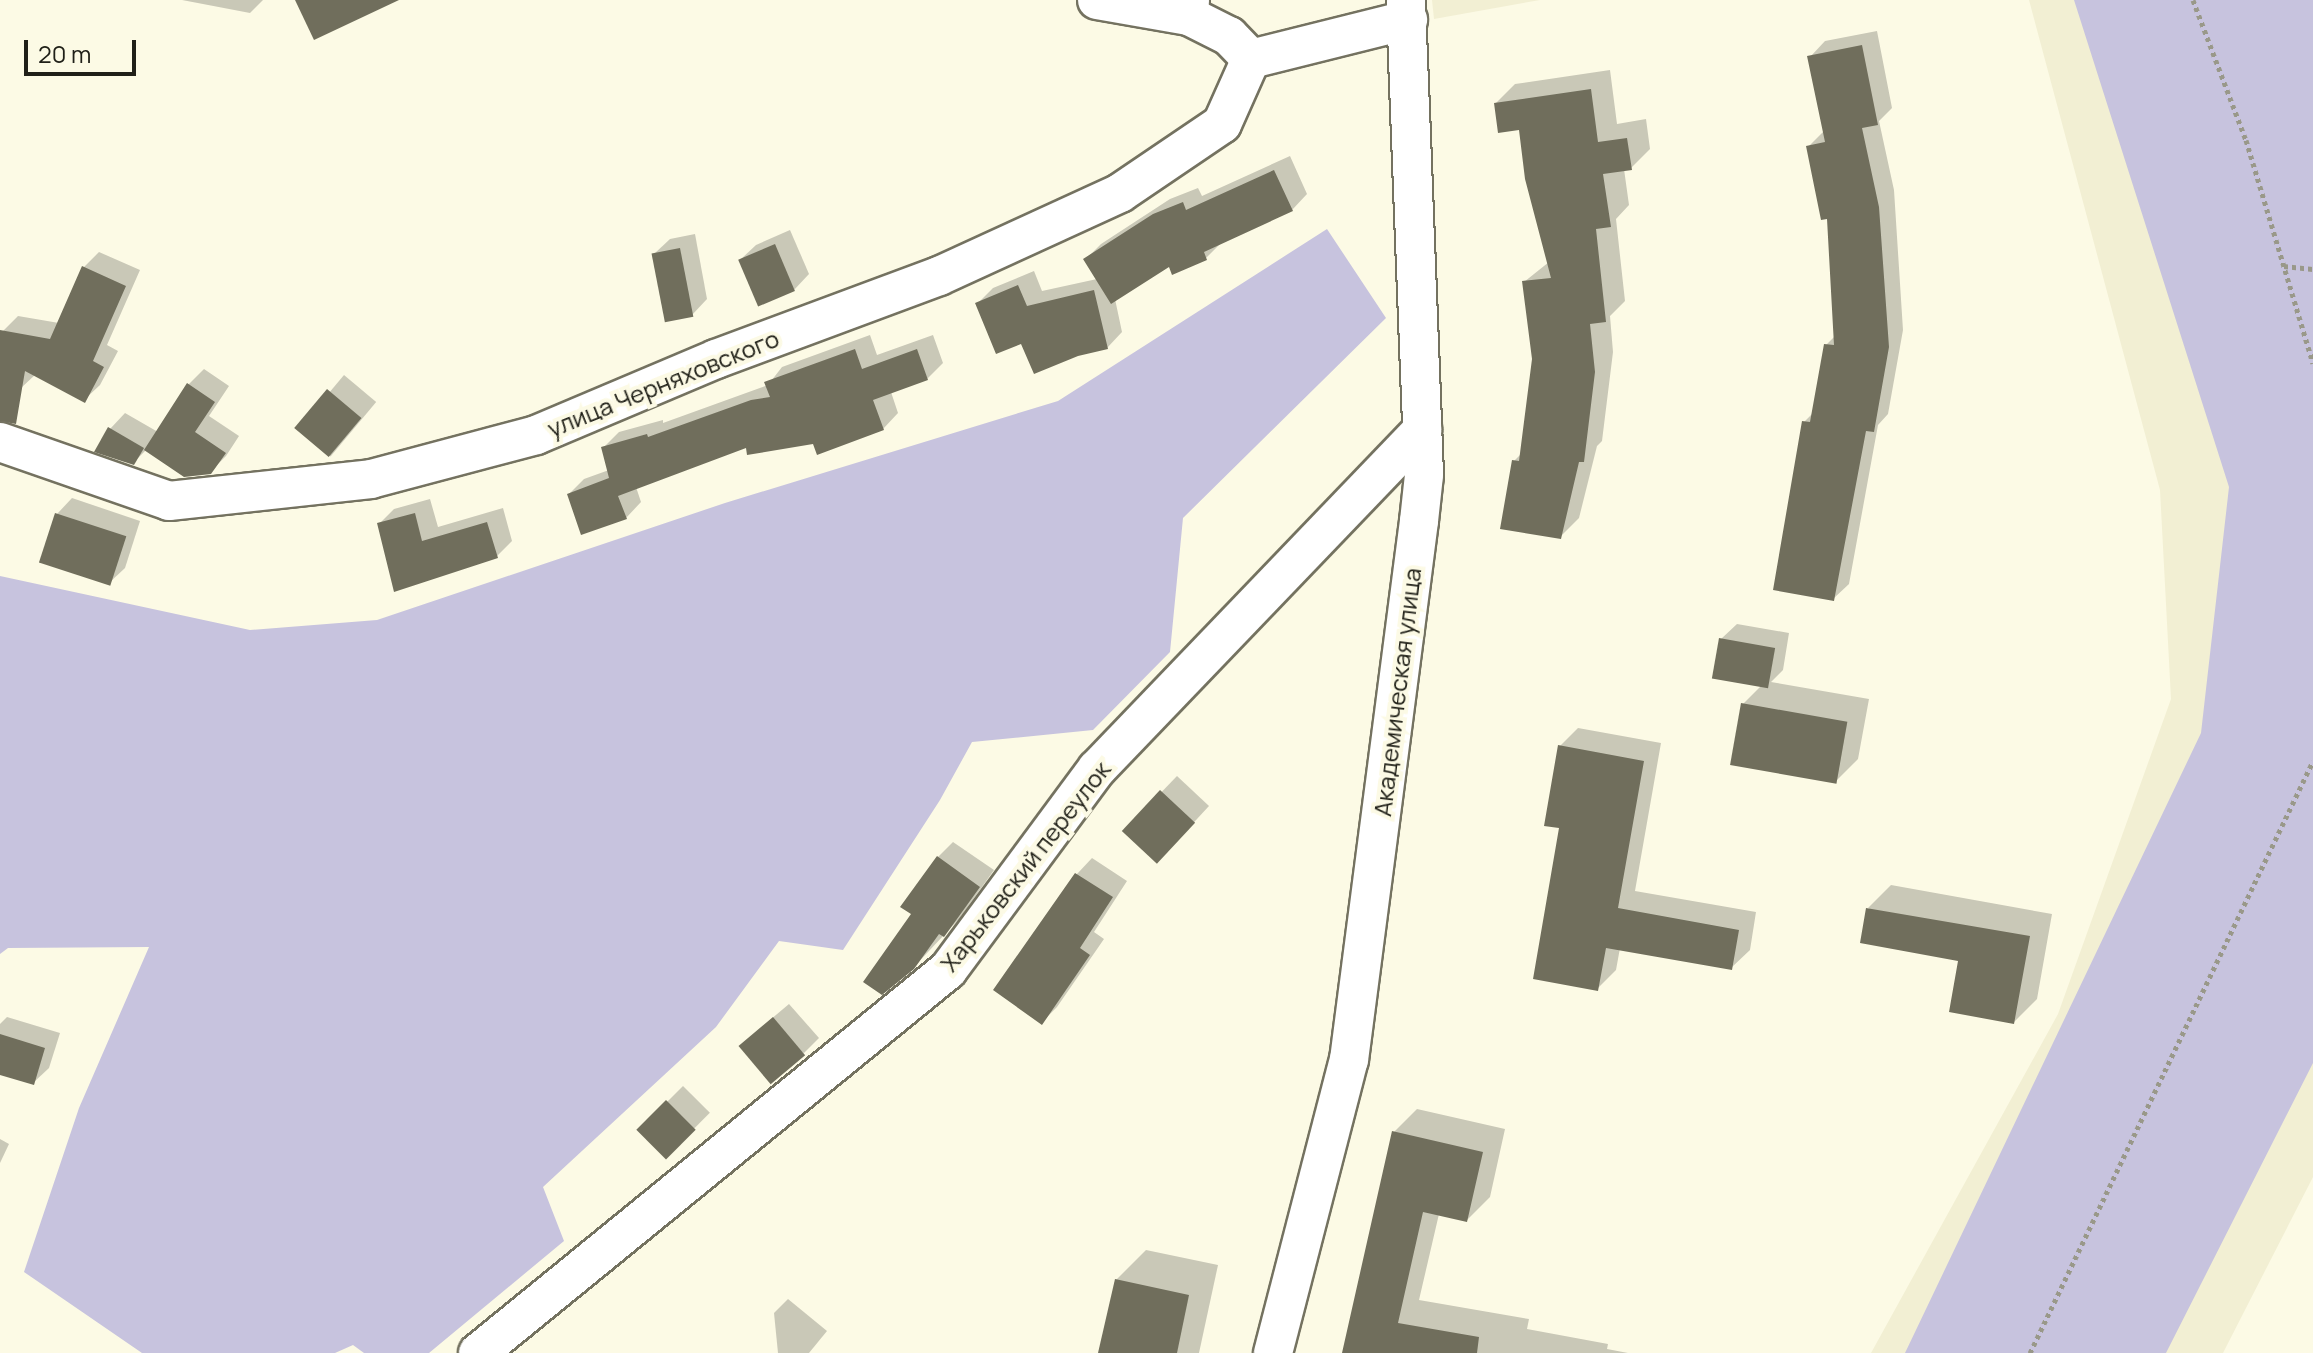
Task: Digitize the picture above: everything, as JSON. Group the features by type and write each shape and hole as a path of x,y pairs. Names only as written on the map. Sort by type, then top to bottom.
{"street":[{"path":"1097,0 1190,8 1229,36 1251,59"},
{"name":"Академическая улица","path":"1251,59 1407,10 1424,475 1349,1060 1273,1353"},
{"name":"улица Черняховского","path":"0,442 169,501 371,479 536,435 716,359 939,276 1120,193 1222,124 1251,59"},
{"name":"Харьковский переулок","path":"478,1353 948,970 1097,769 1422,430"}],"path":[{"path":"2193,0 2246,140 2313,363"},
{"path":"2284,266 2313,269"},
{"path":"2030,1353 2313,761"}],"shaded area":[{"path":"1432,0 1540,0 1434,19"},
{"path":"2029,0 2313,0 2313,1177 2223,1353 1871,1353 2058,1014 2171,699 2160,490"},
{"path":"2074,0 2313,0 2313,1063 2166,1353 1905,1353 2201,733 2229,487"},
{"path":"1327,229 1386,318 1183,518 1170,652 1093,730 972,742 940,800 843,950 779,941 716,1027 543,1187 564,1241 429,1353 364,1353 353,1345 335,1353 142,1353 24,1272 79,1108 149,947 8,948 0,954 0,576 250,630 377,620 725,503 1058,401"}],"building":[{"path":"295,0 399,0 314,40"},
{"path":"1862,45 1878,125 1862,128 1879,207 1889,347 1874,432 1866,431 1834,601 1773,590 1802,421 1810,422 1824,344 1834,345 1827,219 1821,220 1806,146 1825,142 1807,56"},
{"path":"1591,89 1598,142 1627,138 1632,170 1603,174 1611,227 1596,229 1606,322 1590,324 1595,372 1584,462 1579,462 1561,539 1500,529 1512,460 1519,461 1532,359 1522,281 1551,278 1525,179 1519,130 1498,133 1494,103"},
{"path":"1274,170 1293,211 1204,252 1207,260 1172,275 1169,267 1111,304 1083,259 1153,214 1183,202 1186,210"},
{"path":"775,244 795,291 758,307 738,260"},
{"path":"680,248 693,317 665,322 652,254"},
{"path":"82,266 126,286 93,361 104,367 85,403 25,371 16,424 0,421 0,330 50,339"},
{"path":"1018,285 1027,306 1094,290 1108,349 1078,356 1034,374 1021,344 996,354 975,303"},
{"path":"855,349 862,369 917,349 928,380 873,400 884,430 817,455 813,444 747,455 746,448 618,496 627,519 581,535 567,494 609,478 601,447 647,434 648,437 751,400 770,397 764,382"},
{"path":"187,383 215,402 195,432 226,453 211,474 184,477 144,450"},
{"path":"327,389 361,418 329,457 294,428"},
{"path":"108,427 144,448 134,465 94,452"},
{"path":"55,513 126,536 110,586 39,562"},
{"path":"415,513 422,541 487,522 498,558 394,592 377,523"},
{"path":"1719,638 1775,648 1768,688 1712,678"},
{"path":"1741,703 1847,722 1836,784 1730,765"},
{"path":"1558,745 1644,761 1618,908 1739,930 1732,970 1606,948 1598,991 1533,979 1559,828 1544,826"},
{"path":"1160,790 1195,823 1157,864 1122,831"},
{"path":"937,856 980,887 944,937 939,934 914,969 882,995 863,982 911,914 900,907"},
{"path":"1075,873 1113,897 1080,948 1090,955 1042,1025 993,990"},
{"path":"1866,908 2030,936 2014,1024 1949,1012 1958,961 1860,943"},
{"path":"773,1017 805,1055 771,1084 739,1046"},
{"path":"0,1034 45,1048 34,1085 0,1075"},
{"path":"666,1100 696,1130 666,1159 636,1130"},
{"path":"1392,1131 1483,1152 1467,1222 1423,1212 1398,1323 1479,1337 1477,1353 1342,1353"},
{"path":"1115,1279 1189,1295 1177,1353 1098,1353"}]}
